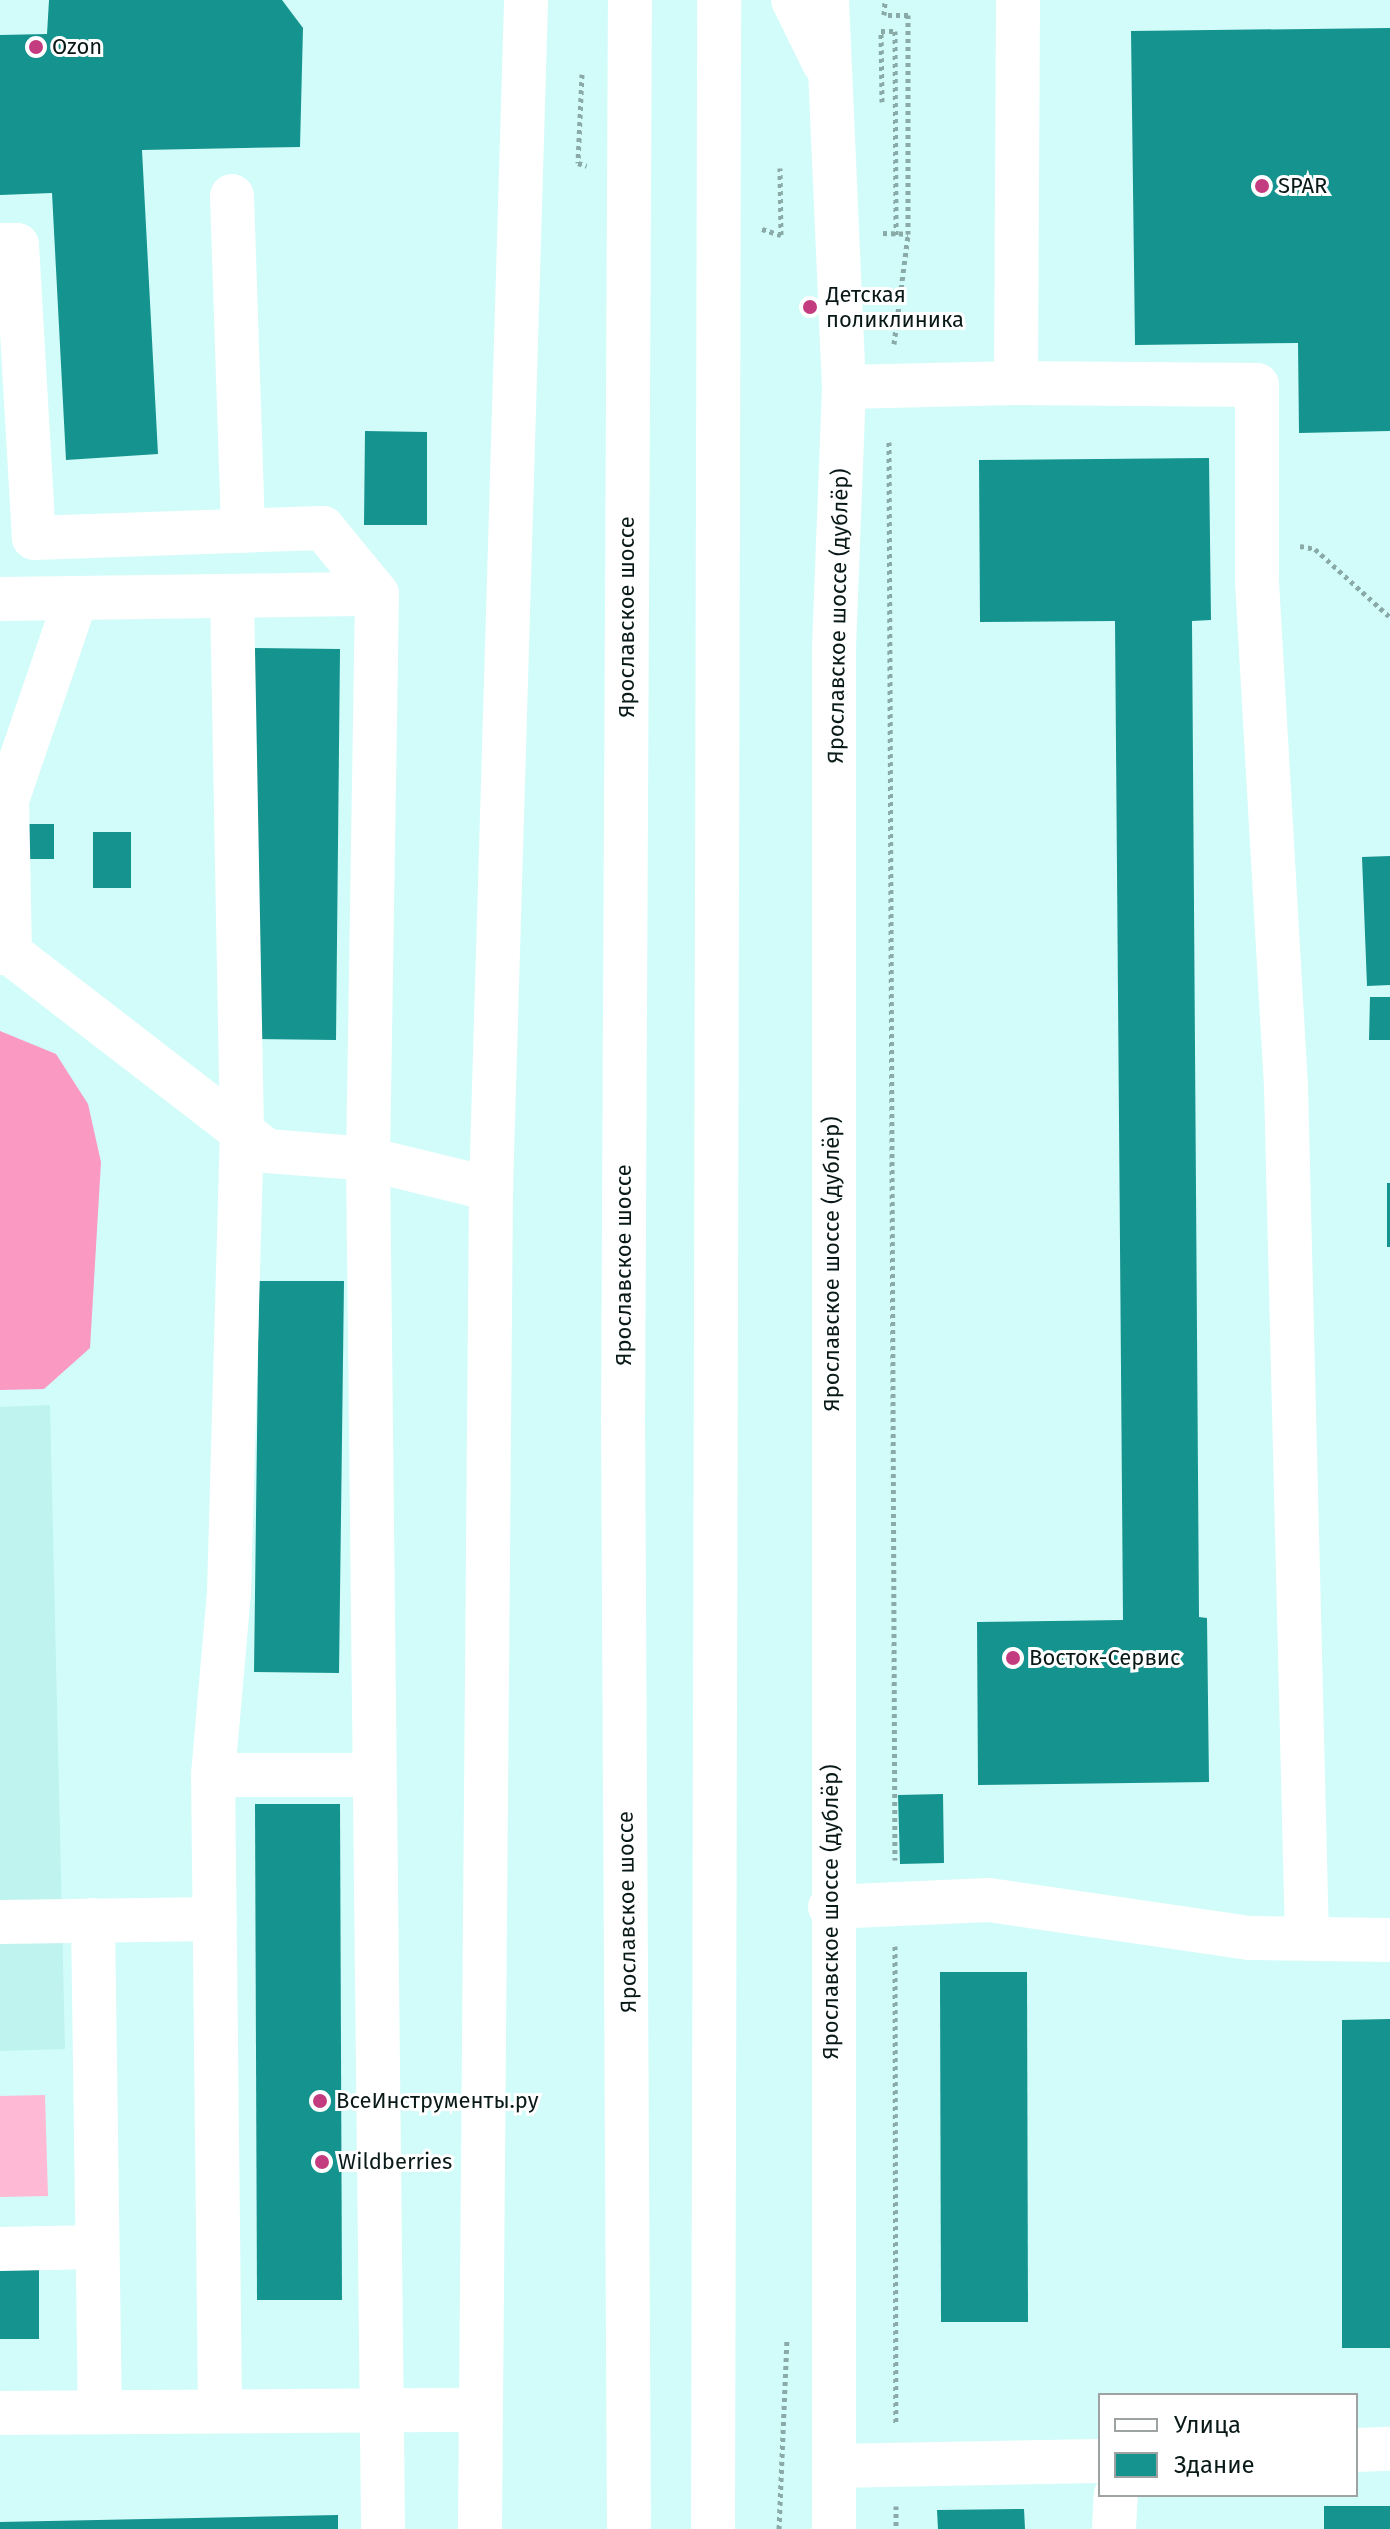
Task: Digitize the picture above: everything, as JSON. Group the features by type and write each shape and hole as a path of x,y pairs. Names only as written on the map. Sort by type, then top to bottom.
{"street":[{"path":"480,2529 491,1189 526,0"},
{"name":"Ярославское шоссе","path":"629,2529 623,1422 630,0"},
{"path":"713,2529 710,1423 719,0"},
{"path":"793,0 837,91"},
{"name":"Ярославское шоссе (дублёр)","path":"827,0 837,91 844,387 834,651 830,1907 834,2529"},
{"path":"1016,383 1018,0"},
{"path":"232,196 243,531"},
{"path":"0,245 17,245 34,538 323,528 377,594 368,1159 371,1775 383,2529"},
{"path":"844,387 1016,383 1257,385 1257,536 1286,1086 1307,1939"},
{"path":"0,599 377,594"},
{"path":"220,2409 213,1775 229,1593 242,1132 232,597"},
{"path":"76,599 7,800 5,953 267,1151 368,1159 491,1189"},
{"path":"213,1775 371,1775"},
{"path":"830,1907 989,1900 1249,1938 1390,1940"},
{"path":"0,1922 215,1919"},
{"path":"93,1920 100,2410"},
{"path":"0,2249 97,2247"},
{"path":"0,2413 220,2409 481,2410"},
{"path":"1358,2450 1390,2449"},
{"path":"834,2466 1098,2461"},
{"path":"1114,2529 1116,2497"}],"path":[{"path":"885,0 884,15 908,15 908,234 889,386 896,2529"},
{"path":"882,102 881,31 895,31 896,235"},
{"path":"780,168 781,235"},
{"path":"883,236 908,234"},
{"path":"1257,536 1315,549 1390,617"},
{"path":"779,2529 787,2333"}],"shaded area":[{"path":"0,1031 56,1054 88,1104 101,1162 90,1348 44,1389 0,1390"},
{"path":"50,1405 65,2049 0,2051 0,1407"},
{"path":"45,2095 48,2196 0,2197 0,2096"}],"building":[{"path":"49,0 282,0 303,28 300,147 142,150 158,454 66,460 52,193 0,195 0,35 47,34"},
{"name":"SPAR","path":"1390,28 1390,431 1299,433 1298,343 1135,345 1131,31"},
{"path":"365,431 427,432 427,525 364,525"},
{"path":"1209,458 1211,620 1192,621 1199,1617 1207,1618 1209,1782 978,1785 977,1622 1123,1620 1115,621 980,622 979,460"},
{"path":"255,648 340,649 336,1040 251,1039"},
{"path":"23,824 54,824 54,859 23,859"},
{"path":"93,832 131,832 131,888 93,888"},
{"path":"1390,856 1390,985 1367,986 1362,857"},
{"path":"1370,997 1390,997 1390,1040 1369,1040"},
{"path":"1387,1183 1390,1183 1390,1247 1387,1247"},
{"path":"259,1281 344,1281 339,1673 254,1672"},
{"path":"943,1794 944,1863 900,1864 898,1795"},
{"path":"255,1804 340,1804 342,2300 257,2300"},
{"path":"940,1972 1027,1972 1028,2322 941,2322"},
{"path":"1390,2019 1390,2348 1342,2348 1342,2020"},
{"path":"0,2269 39,2269 39,2339 0,2339"},
{"path":"1324,2506 1390,2506 1390,2529 1324,2529"},
{"path":"1024,2509 1025,2529 938,2529 937,2510"},
{"path":"338,2515 338,2529 0,2529 0,2522"}],"place":[{"name":"Ozon","path":"36,47"},
{"name":"SPAR","path":"1262,186"},
{"name":"Детская поликлиника","path":"810,307"},
{"name":"Восток-Сервис","path":"1013,1658"},
{"name":"ВсеИнструменты.ру","path":"320,2101"},
{"name":"Wildberries","path":"322,2162"}]}
